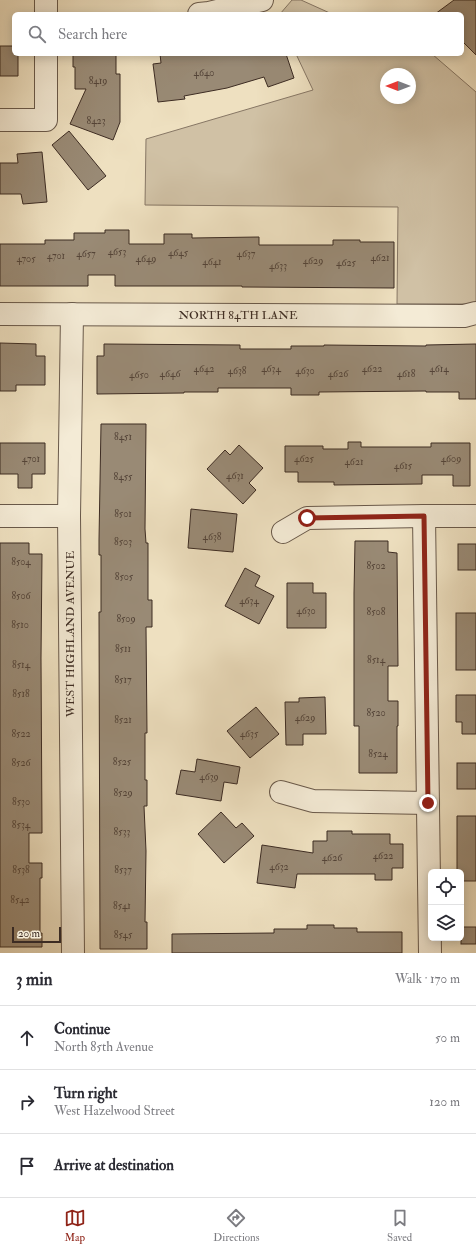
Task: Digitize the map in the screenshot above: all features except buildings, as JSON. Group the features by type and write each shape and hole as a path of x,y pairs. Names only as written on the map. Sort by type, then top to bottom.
{"street":[{"path":"46,0 46,12"},
{"path":"217,12 262,0"},
{"path":"0,120 46,120 46,56"},
{"name":"NORTH 84TH LANE","path":"0,314 464,316 476,313"},
{"name":"WEST HIGHLAND AVENUE","path":"72,314 69,516 73,953"},
{"path":"0,516 69,516"},
{"path":"424,516 430,953"},
{"path":"283,532 307,518 476,516"},
{"path":"280,792 314,801 428,803"}],"shaded area":[{"path":"292,0 301,0 328,12 282,12"},
{"path":"297,56 434,56 476,92 476,302 469,304 397,304 398,207 145,205 146,139 313,90"}],"route":[{"path":"307,518 424,516 428,803"}]}
